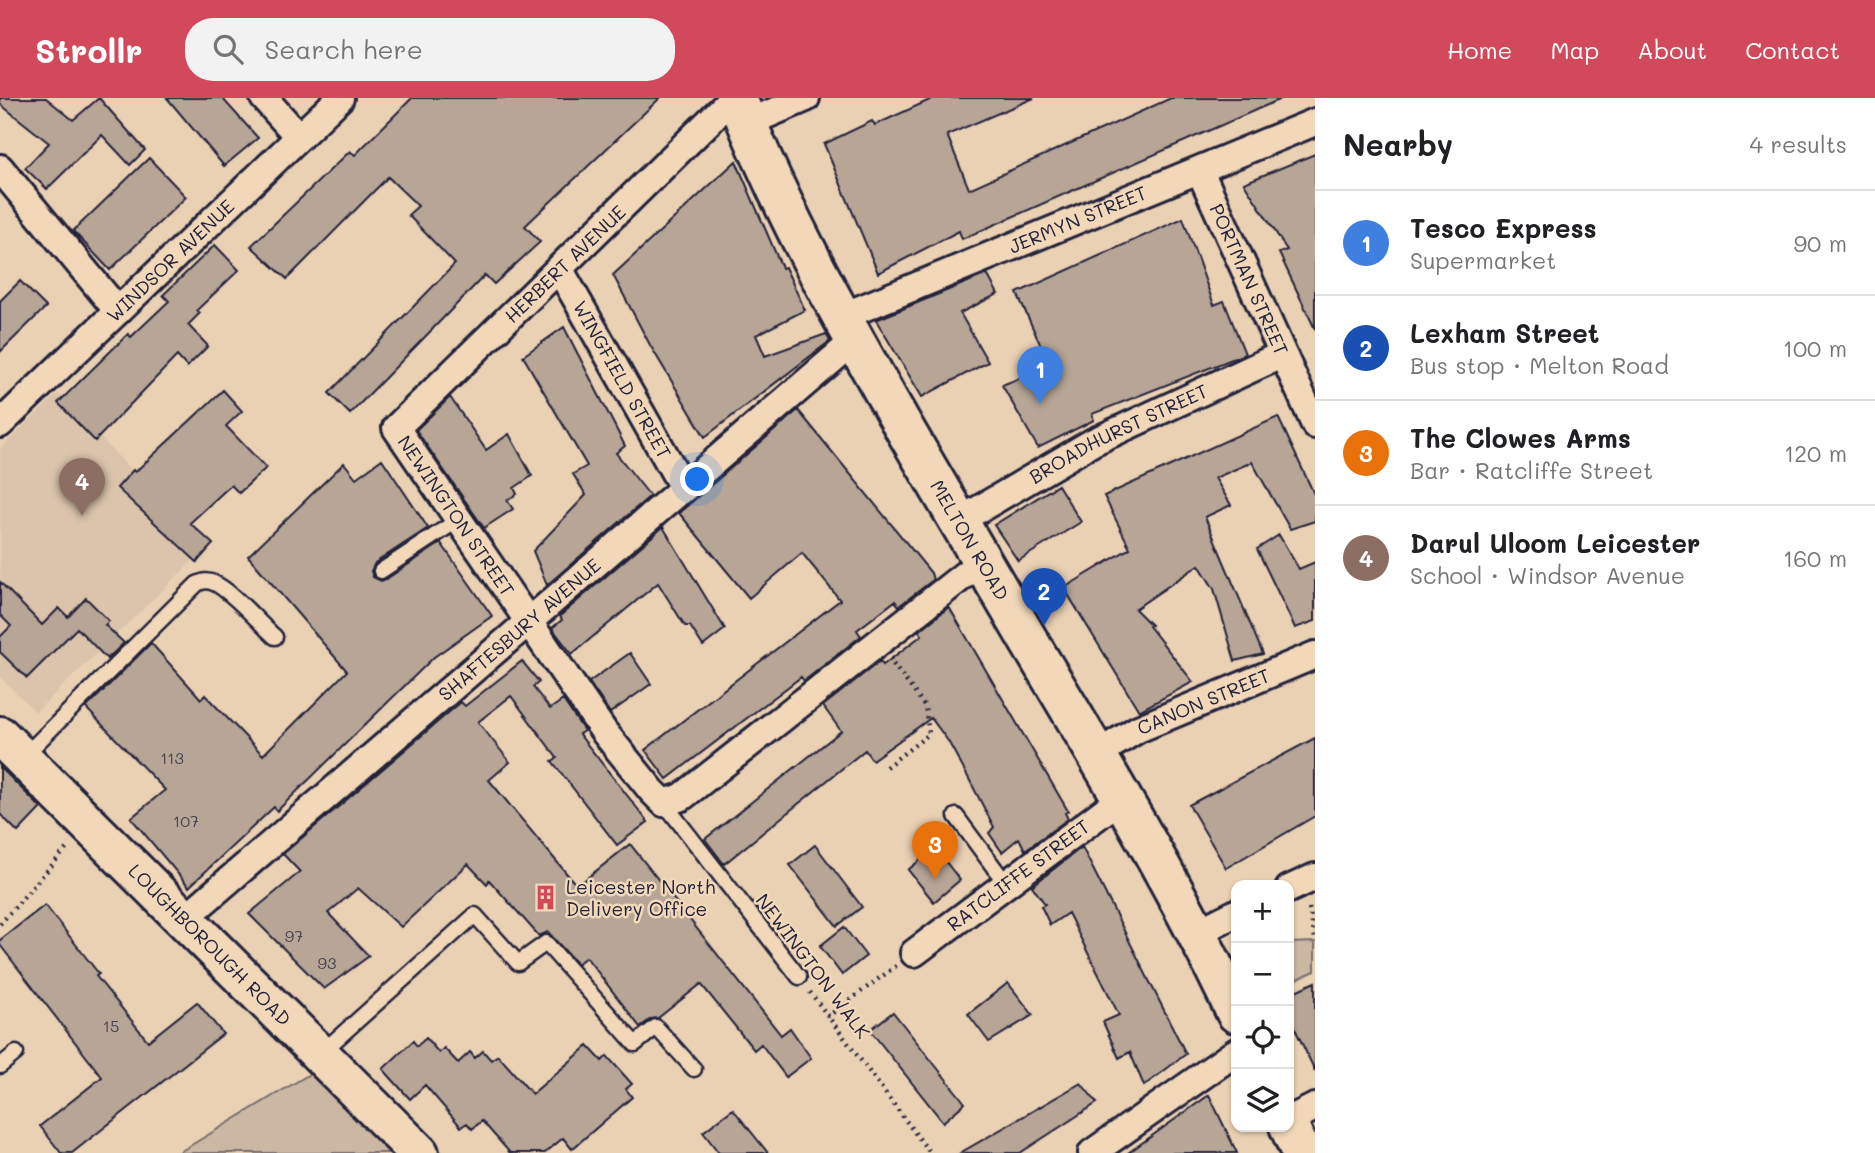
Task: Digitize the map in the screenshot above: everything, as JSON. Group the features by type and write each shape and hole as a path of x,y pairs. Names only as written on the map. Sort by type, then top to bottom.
{"main road":[{"name":"MELTON ROAD","path":"739,106 791,221 847,329 1123,797 1198,932 1233,1006"},
{"name":"LOUGHBOROUGH ROAD","path":"11,747 419,1153"},
{"path":"1292,1132 1301,1153"}],"street":[{"path":"264,98 299,137"},
{"name":"WINDSOR AVENUE","path":"0,424 340,98"},
{"path":"739,106 806,98"},
{"name":"HERBERT AVENUE","path":"396,428 560,270 739,106"},
{"name":"JERMYN STREET","path":"847,329 1315,122"},
{"path":"0,170 118,311"},
{"name":"PORTMAN STREET","path":"1200,171 1281,355 1315,425"},
{"name":"WINGFIELD STREET","path":"560,270 684,489"},
{"name":"SHAFTESBURY AVENUE","path":"184,919 684,489 847,329"},
{"name":"BROADHURST STREET","path":"959,521 1093,442 1281,355"},
{"name":"NEWINGTON STREET","path":"396,428 605,733 664,803"},
{"path":"664,803 682,797 982,561"},
{"name":"CANON STREET","path":"1097,754 1138,729 1315,655"},
{"name":"RATCLIFFE STREET","path":"914,953 1123,797"},
{"path":"1294,887 1315,877"},
{"path":"1198,932 1231,916"},
{"path":"1092,1153 1231,1056"},
{"path":"1294,1117 1315,1107"}],"lane":[{"path":"381,571 458,520"},
{"path":"11,747 197,584 204,581 223,589 275,637"},
{"name":"NEWINGTON WALK","path":"664,803 799,977"},
{"path":"956,816 1007,886"},
{"path":"319,1054 475,915 518,964 546,943 635,1044 656,1027 694,1069"},
{"path":"0,1066 16,1054"}],"path":[{"path":"878,644 925,706 929,734 886,766"},
{"path":"0,924 89,824"},
{"path":"827,1017 914,953"},
{"name":"NEWINGTON WALK","path":"799,977 930,1153"}],"shaded area":[{"path":"58,393 132,471 202,552 36,712 0,677 0,449"},
{"path":"1315,942 1315,971 1294,980 1294,943"},
{"path":"318,1069 391,1153 178,1153"}],"building":[{"path":"0,98 46,98 73,120 99,98 145,150 130,165 102,135 47,189 25,168 49,143 0,104"},
{"path":"167,98 222,98 258,138 224,166"},
{"path":"412,98 660,98 525,226 540,242 494,284 485,275 350,414 329,393 455,264 408,215 418,206 388,177 287,279 251,246 350,151 355,155"},
{"path":"934,98 1034,98 947,135 969,189 1171,98 1283,98 962,239 959,231 878,273 824,144 872,121 875,125"},
{"path":"1315,154 1315,329 1279,253 1287,250 1244,183"},
{"path":"149,158 186,197 110,270 73,231"},
{"path":"736,161 782,268 785,267 805,310 756,335 765,356 826,334 830,341 705,437 650,345 613,275"},
{"path":"1183,218 1214,305 1224,301 1245,354 1092,414 1094,420 1038,448 1002,385 1050,366 1017,293"},
{"path":"215,245 239,270 197,310 200,313 188,325 208,346 187,367 177,356 95,441 58,403 128,334 131,337 169,301 163,295"},
{"path":"987,274 998,294 960,313 988,362 922,397 876,320"},
{"path":"20,281 46,307 0,352 0,301"},
{"path":"564,327 625,446 616,453 650,496 547,585 533,551 586,495 573,474 587,466 523,356"},
{"path":"223,390 242,411 226,426 266,468 239,493 231,485 190,523 213,544 197,562 117,488 133,470 135,472"},
{"path":"450,397 486,450 509,434 532,476 514,488 517,494 507,500 513,509 484,528 416,430"},
{"path":"798,410 931,573 933,580 899,606 895,601 857,630 861,636 804,681 801,677 667,779 645,750 840,600 802,553 749,598 679,513"},
{"path":"1278,417 1315,496 1315,521 1290,529 1252,462 1215,478 1231,505 1205,517 1263,654 1235,661 1214,589 1199,565 1135,609 1151,625 1149,626 1193,682 1139,711 1064,588 1130,548 1104,496"},
{"path":"382,459 428,528 375,563 371,571 373,577 381,581 386,579 441,543 492,616 434,657 277,811 274,807 189,887 131,818 165,790 86,708 151,643 201,699 205,695 263,755 347,671 248,556 344,463 356,478"},
{"path":"1058,485 1081,522 1018,561 994,525"},
{"path":"663,527 725,629 703,646 690,626 685,626 658,583 572,654 552,628 562,620 560,616"},
{"path":"1279,535 1299,569 1315,562 1315,621 1295,628 1257,549"},
{"path":"0,582 42,625 59,608 68,617 86,598 109,621 105,625 124,643 107,659 77,628 27,678 0,652 0,637 11,626 0,615"},
{"path":"949,607 1068,811 1065,813 1068,819 1025,850 1019,838 1002,852 989,833 994,827 969,779 948,741 931,718 872,760 865,750 724,864 705,839 841,731 823,706 880,661 883,665 922,635 919,631"},
{"path":"630,653 651,684 610,713 589,682"},
{"path":"522,661 539,682 533,687 550,709 563,700 584,731 579,734 648,822 617,845 552,761 557,758 511,696 478,722 510,762 489,780 577,886 630,844 781,1035 790,1028 811,1058 786,1077 761,1044 754,1050 701,984 658,1018 651,1019 640,1027 586,957 577,964 548,932 539,936 489,880 487,884 468,864 401,927 358,888 328,913 369,956 324,989 249,914 300,872 283,854 461,702 465,706"},
{"path":"1315,738 1315,816 1226,868 1189,805"},
{"path":"0,767 41,808 18,832 0,814"},
{"path":"815,845 862,907 837,926 790,865"},
{"path":"1082,847 1186,1054 1144,1086 1130,1052 1119,1058 1103,1022 1119,1015 1068,913 1050,925 1041,906 1045,904 1032,886"},
{"path":"935,848 960,880 934,902 908,870"},
{"path":"45,905 99,974 96,976 148,1041 197,1002 223,1034 72,1153 61,1153 40,1126 102,1077 0,945 0,940"},
{"path":"844,927 866,956 842,975 820,946"},
{"path":"1315,982 1315,1071 1294,1027 1294,992"},
{"path":"1008,983 1033,1015 989,1042 968,1014"},
{"path":"893,1012 965,1103 943,1122 870,1030"},
{"path":"426,1038 439,1053 444,1048 458,1063 470,1052 475,1058 483,1051 491,1060 498,1055 532,1094 588,1046 602,1061 607,1056 632,1084 626,1089 632,1097 572,1149 563,1138 545,1153 510,1153 482,1121 472,1129 467,1123 461,1127 425,1085 410,1099 383,1069 413,1041 417,1046"},
{"path":"1081,1083 1097,1103 1020,1153 960,1153"},
{"path":"1209,1095 1237,1153 1128,1153"},
{"path":"733,1109 768,1153 719,1153 703,1132"}],"place":[{"name":"Tesco Express","path":"1040,404"},
{"name":"Darul Uloom Leicester","path":"82,516"},
{"name":"Lexham Street","path":"1044,626"},
{"name":"The Clowes Arms","path":"935,879"},
{"name":"Leicester North Delivery Office","path":"546,898"}]}
